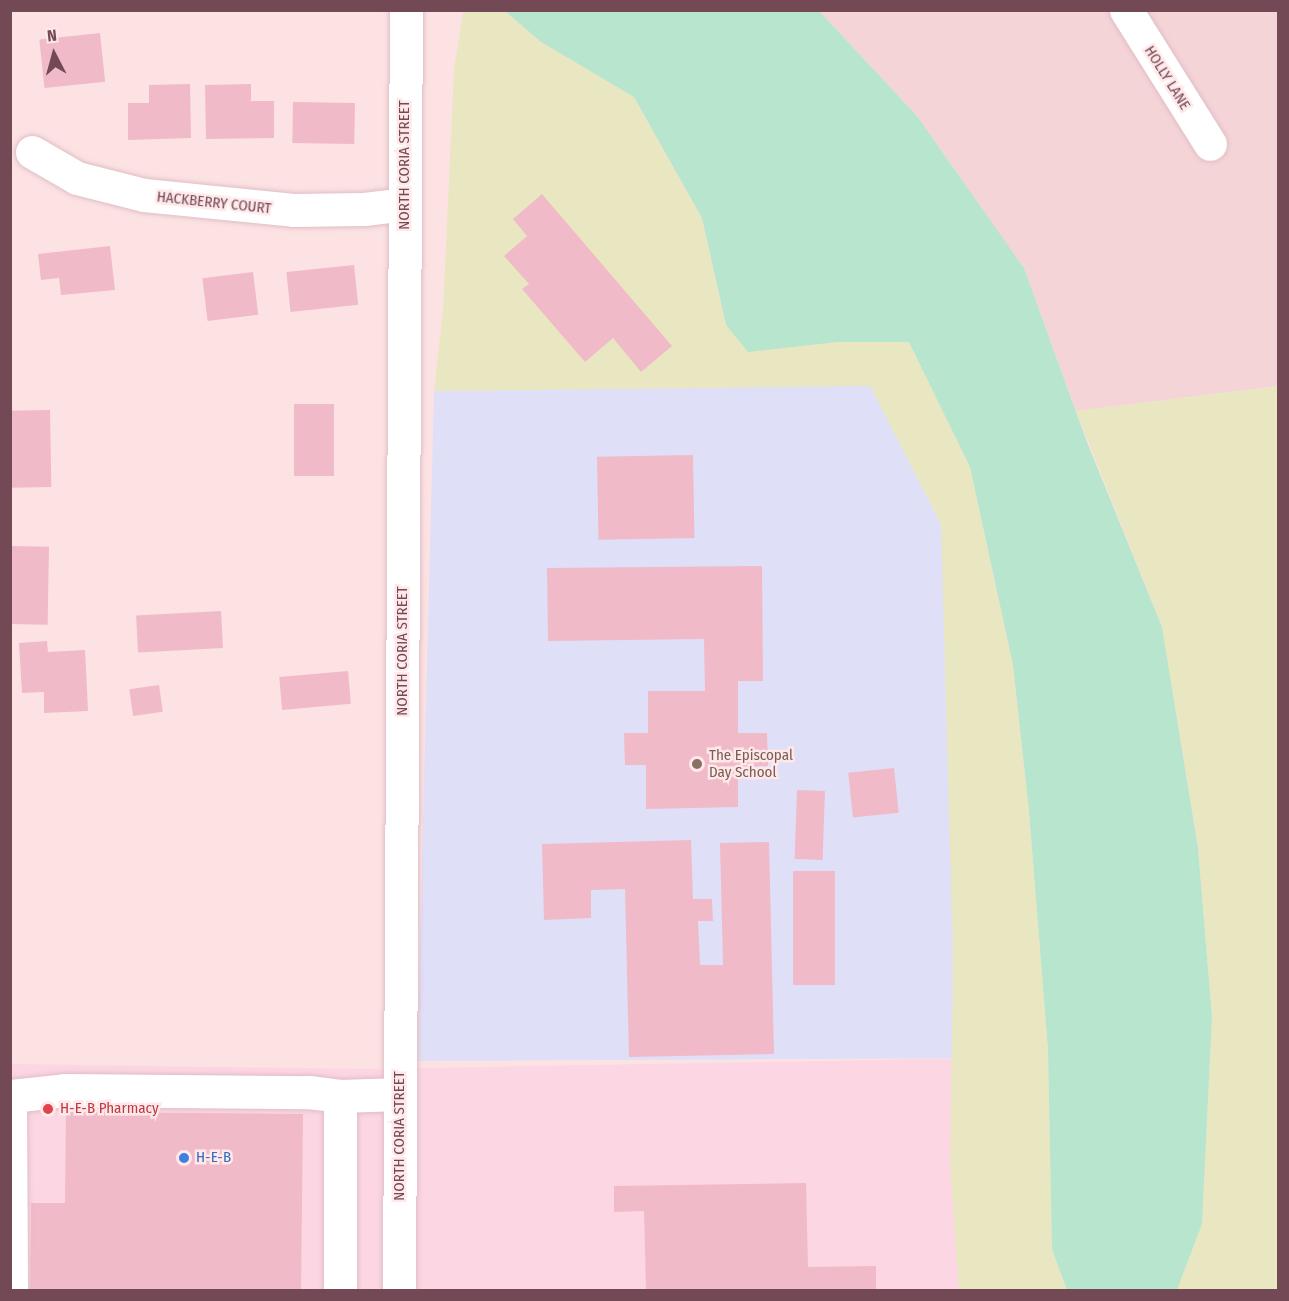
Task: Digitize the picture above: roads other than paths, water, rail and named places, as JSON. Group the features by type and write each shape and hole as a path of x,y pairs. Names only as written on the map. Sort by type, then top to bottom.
{"street":[{"name":"NORTH CORIA STREET","path":"399,1290 406,10"},
{"name":"HOLLY LANE","path":"1126,10 1210,144"},
{"name":"HACKBERRY COURT","path":"32,152 77,178 144,195 293,210 364,209 405,204"},
{"path":"11,1290 11,1096 65,1090 309,1092 340,1096 400,1094"},
{"path":"340,1096 340,1290"}],"place":[{"name":"The Episcopal Day School","path":"697,764"},
{"name":"H-E-B Pharmacy","path":"48,1109"},
{"name":"H-E-B","path":"184,1158"}]}
